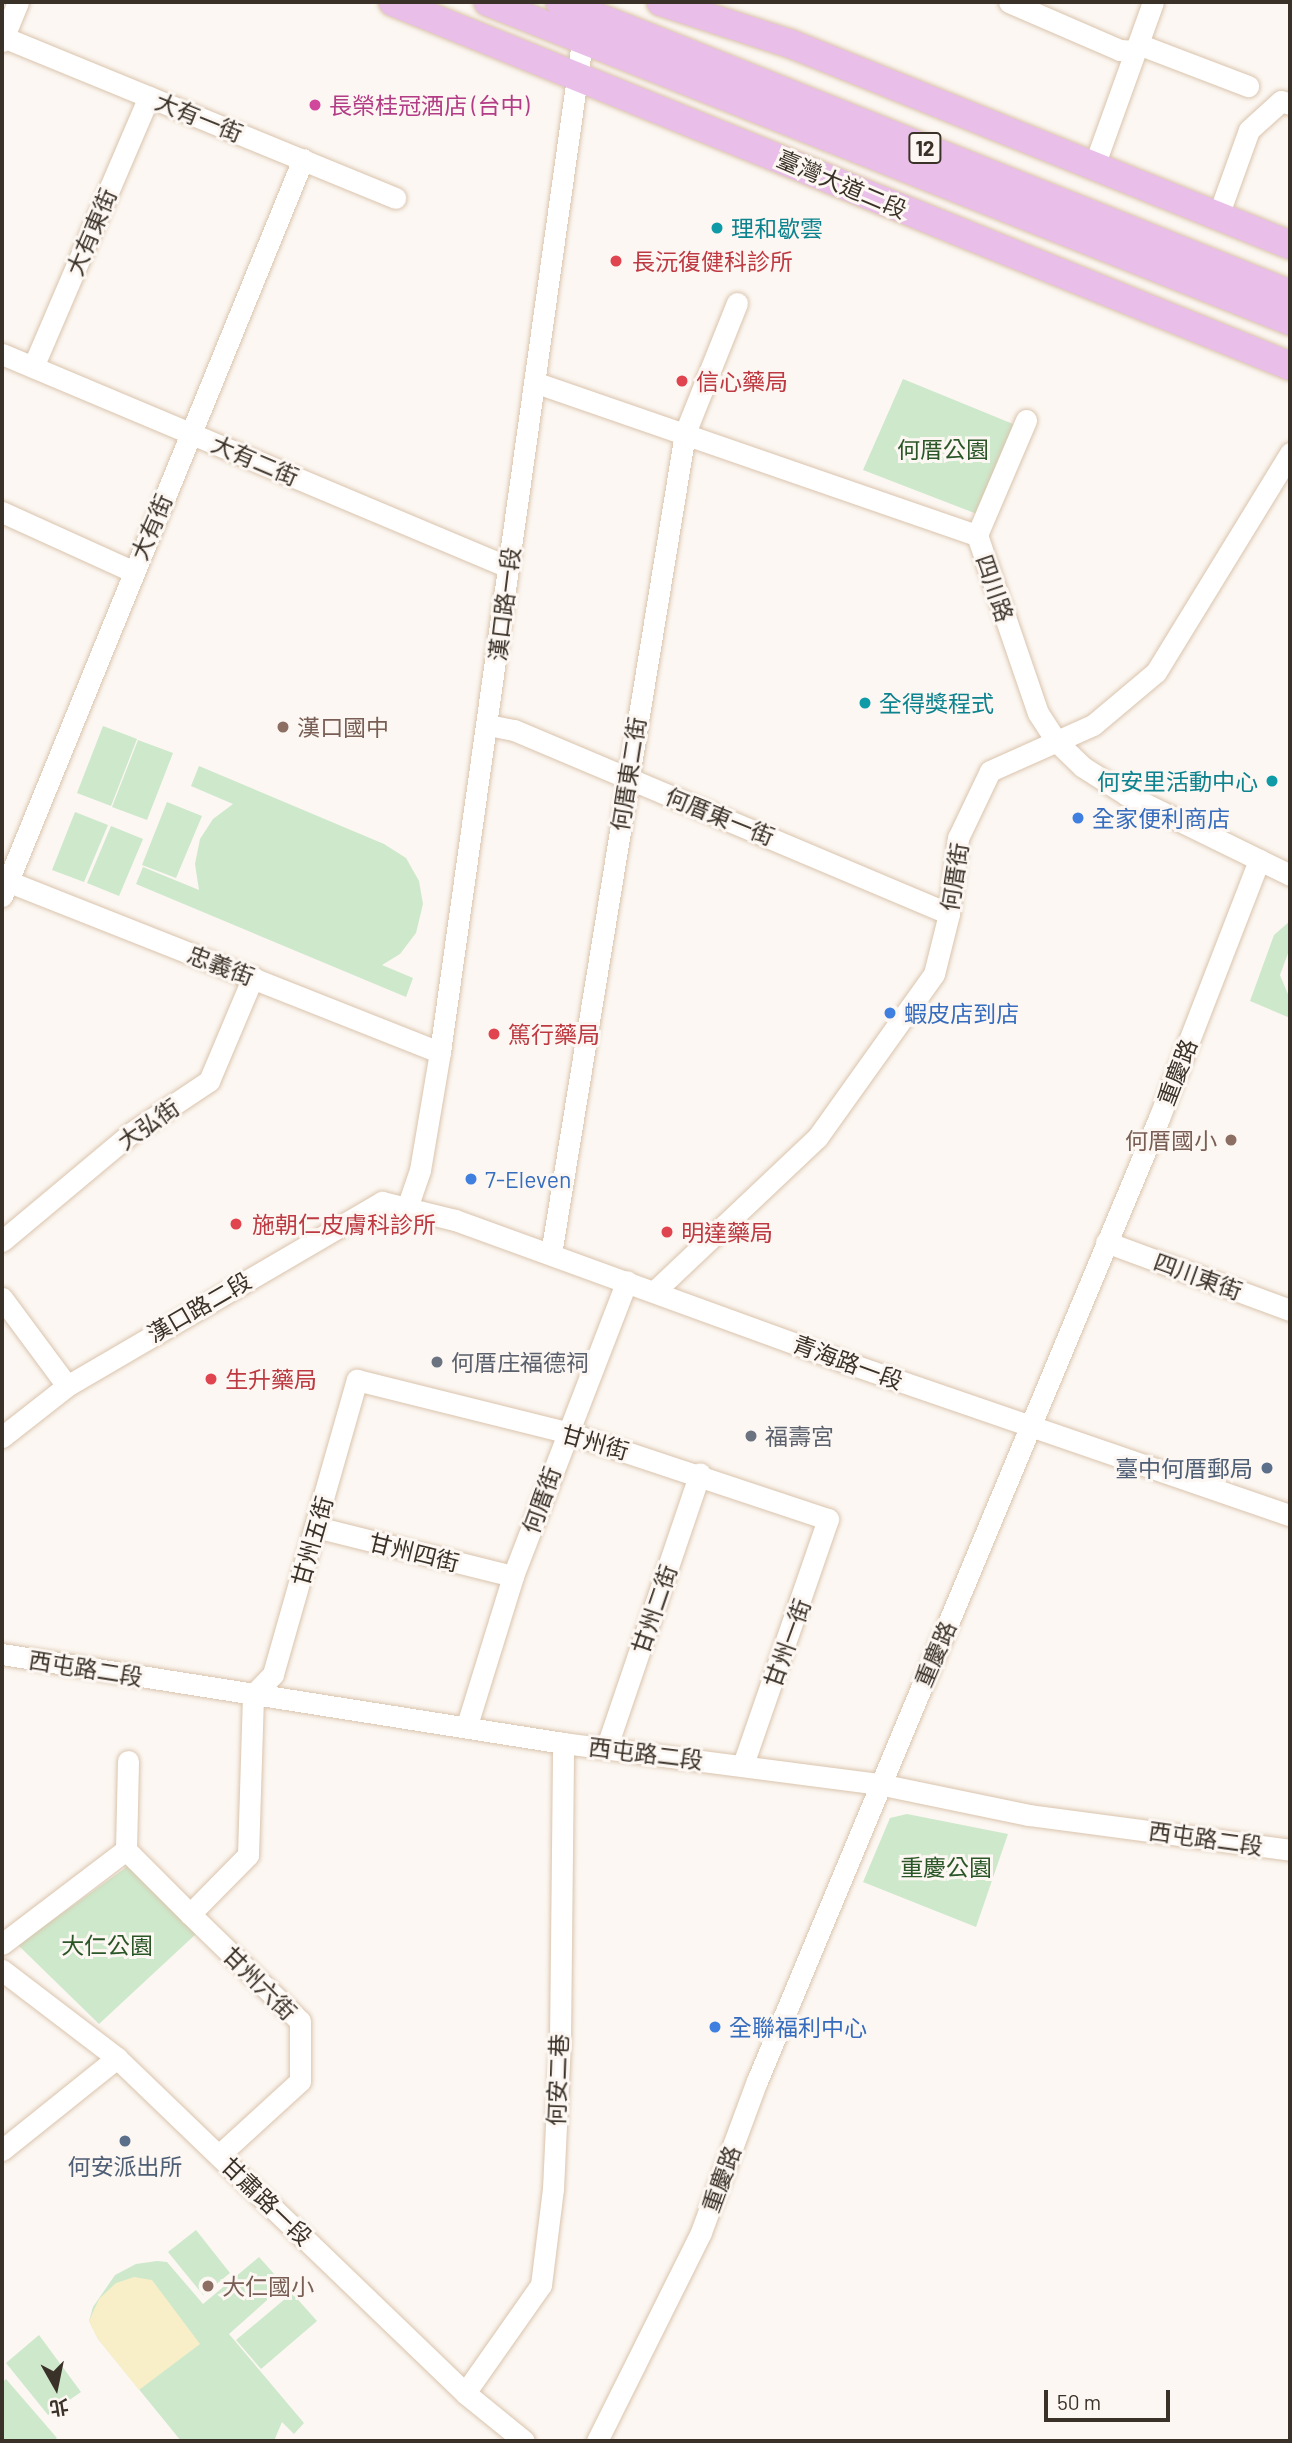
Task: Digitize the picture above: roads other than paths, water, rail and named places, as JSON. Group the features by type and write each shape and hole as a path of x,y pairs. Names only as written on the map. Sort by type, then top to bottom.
{"main road":[{"name":"臺灣大道二段","path":"393,2 1290,366"},
{"name":"臺灣大道二段","path":"488,2 1290,321"},
{"name":"12","path":"560,2 590,7 1290,293"},
{"name":"12","path":"661,2 792,44 1290,245"}],"street":[{"path":"3,39 18,2"},
{"path":"1009,2 1120,50 1136,48 1248,86"},
{"path":"1094,166 1153,2"},
{"name":"漢口路一段","path":"408,1205 420,1170 440,1052 580,77 581,40 590,7"},
{"name":"大有一街","path":"3,39 395,198"},
{"name":"大有東街","path":"33,367 149,97"},
{"path":"1218,216 1249,130 1280,101 1290,104"},
{"name":"大有街","path":"4,885 303,159"},
{"name":"何厝東二街","path":"551,1254 685,433 737,303"},
{"name":"大有二街","path":"2,354 508,567"},
{"name":"四川路","path":"537,383 977,534 1038,713 1057,742 1083,767 1127,795 1290,875"},
{"path":"977,534 1026,420"},
{"name":"何厝街","path":"656,1290 817,1138 933,974 949,915 958,838 990,771 1093,725 1156,672 1290,453"},
{"path":"2,512 132,571"},
{"name":"何厝東一街","path":"488,725 514,730 949,915"},
{"name":"重慶路","path":"597,2441 688,2262 879,1784 1106,1242 1259,860"},
{"name":"忠義街","path":"4,885 253,977 440,1052"},
{"name":"大弘街","path":"2,1241 131,1133 209,1082 253,977"},
{"name":"漢口路二段","path":"2,1437 67,1386 338,1224 382,1202 408,1205"},
{"name":"青海路一段","path":"408,1205 656,1290 839,1360 1290,1515"},
{"name":"四川東街","path":"1106,1242 1290,1310"},
{"name":"何厝街","path":"467,1725 513,1576 566,1432 627,1280"},
{"path":"2,1298 67,1386"},
{"name":"甘州街","path":"357,1380 566,1432 700,1473 828,1519"},
{"name":"甘州五街","path":"253,1695 274,1674 357,1380"},
{"name":"甘州二街","path":"607,1746 700,1473"},
{"name":"甘州一街","path":"743,1765 828,1519"},
{"name":"甘州四街","path":"316,1527 513,1576"},
{"name":"西屯路二段","path":"2,1654 253,1695 467,1725 563,1743 607,1746 879,1784 1029,1815 1290,1850"},
{"path":"190,1914 248,1855 253,1695"},
{"name":"何安二巷","path":"466,2393 541,2285 552,2189 560,2041 563,1743"},
{"path":"2,1944 126,1850 128,1761"},
{"name":"甘州六街","path":"126,1850 300,2021 300,2081 219,2155"},
{"name":"甘肅路一段","path":"2,1970 117,2058 466,2393 524,2441"},
{"path":"2,2150 117,2058"}],"place":[{"name":"長榮桂冠酒店 (台中)","path":"315,105"},
{"name":"理和歇雲","path":"717,228"},
{"name":"長沅復健科診所","path":"616,261"},
{"name":"信心藥局","path":"682,381"},
{"name":"全得獎程式","path":"865,703"},
{"name":"漢口國中","path":"283,727"},
{"name":"何安里活動中心","path":"1272,781"},
{"name":"全家便利商店","path":"1078,818"},
{"name":"蝦皮店到店","path":"890,1013"},
{"name":"篤行藥局","path":"494,1034"},
{"name":"何厝國小","path":"1231,1140"},
{"name":"7-Eleven","path":"471,1179"},
{"name":"施朝仁皮膚科診所","path":"236,1224"},
{"name":"明達藥局","path":"667,1232"},
{"name":"何厝庄福德祠","path":"437,1362"},
{"name":"生升藥局","path":"211,1379"},
{"name":"福壽宮","path":"751,1436"},
{"name":"臺中何厝郵局","path":"1267,1468"},
{"name":"全聯福利中心","path":"715,2027"},
{"name":"何安派出所","path":"125,2141"},
{"name":"大仁國小","path":"208,2286"}],"park label":[{"name":"何厝公園","path":"943,449"},
{"name":"重慶公園","path":"946,1867"},
{"name":"大仁公園","path":"107,1945"}]}
